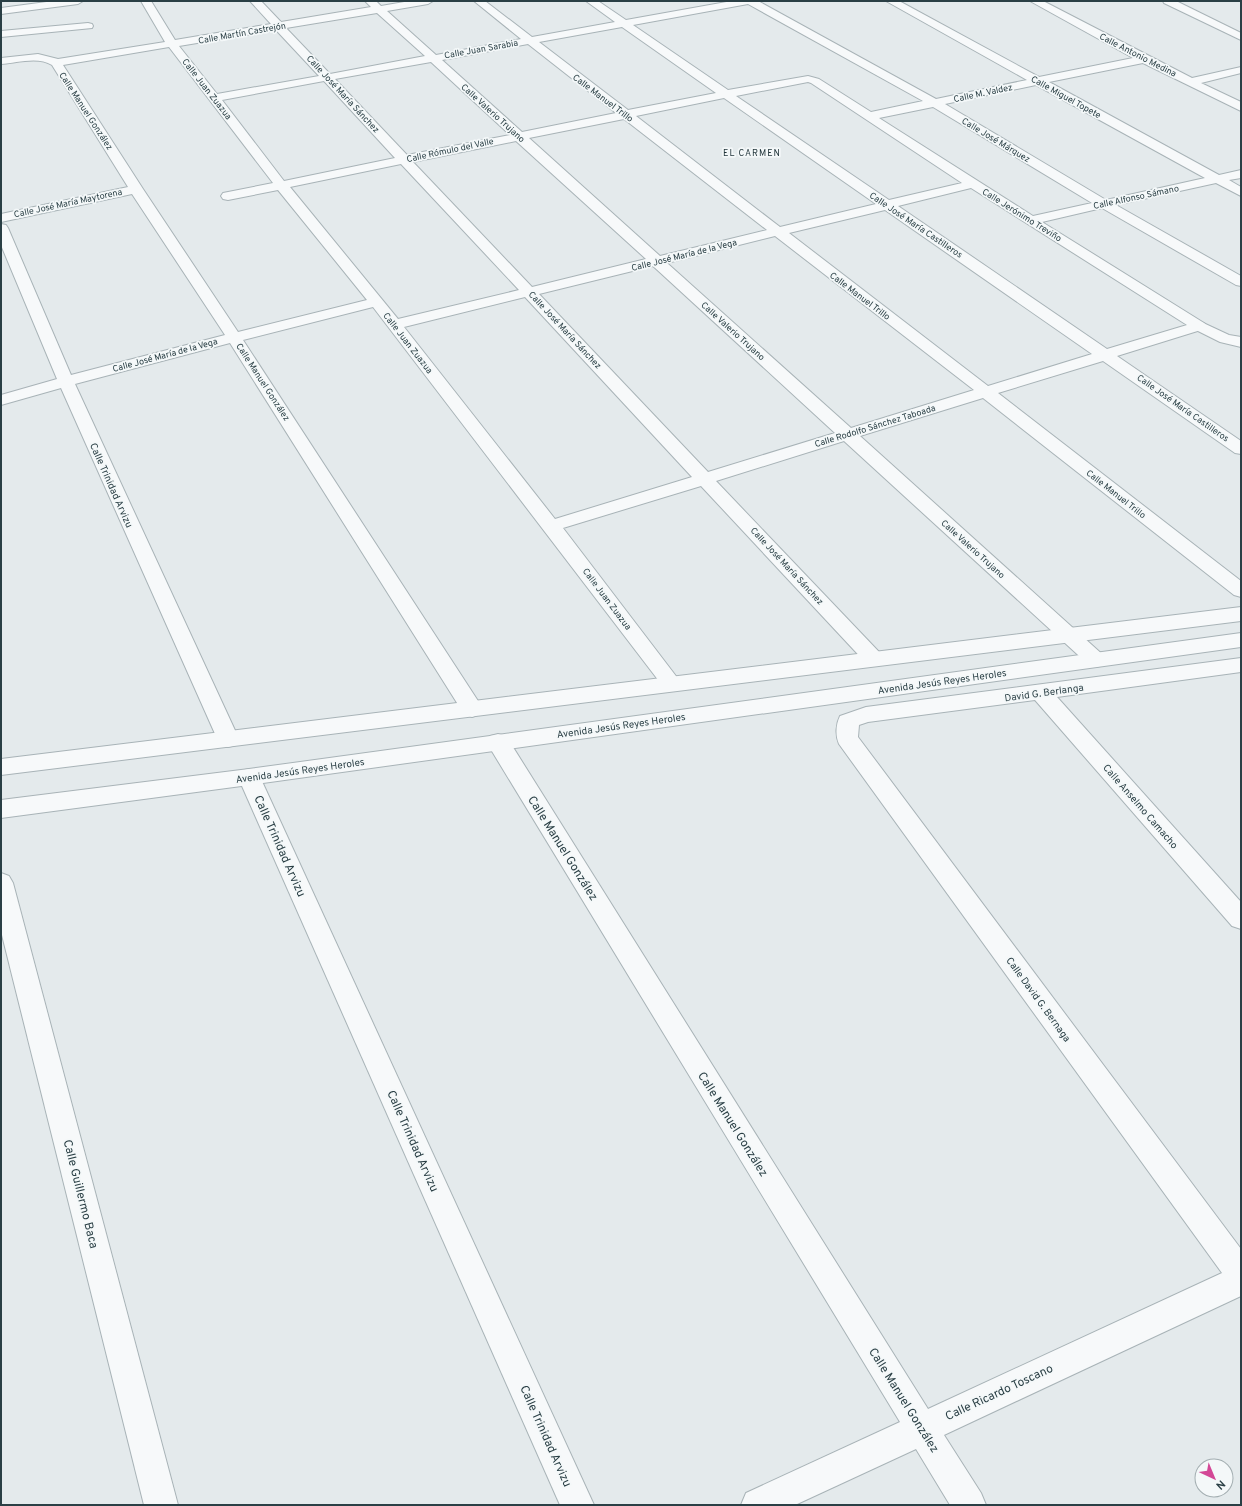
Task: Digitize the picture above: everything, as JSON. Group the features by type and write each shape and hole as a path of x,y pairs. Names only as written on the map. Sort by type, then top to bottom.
{"street":[{"path":"1,11 78,1"},
{"name":"Calle Juan Zuazua","path":"146,1 172,44 281,185 377,302 672,684"},
{"name":"Calle José María Sánchez","path":"255,1 874,659"},
{"name":"Calle Martín Castrejón","path":"1,61 32,58 53,61 172,44 279,26 375,5 428,1"},
{"name":"Calle Manuel Trillo","path":"478,1 528,41 986,392 1241,591"},
{"name":"Calle José María Castilleros","path":"591,1 1241,449"},
{"name":"Calle Juan Sarabia","path":"214,98 749,1"},
{"name":"Calle José Márquez","path":"749,1 935,103 1104,204 1241,282"},
{"name":"Calle Miguel Topete","path":"891,1 1241,192"},
{"name":"Calle Antonio Medina","path":"1035,1 1144,59 1241,107"},
{"path":"1168,1 1241,37"},
{"name":"Calle Valerio Trujano","path":"375,5 1096,660"},
{"path":"1,34 88,26"},
{"name":"Calle M. Valdez","path":"870,116 1144,59"},
{"name":"Calle Manuel González","path":"53,61 234,337 472,709"},
{"path":"1190,82 1241,70"},
{"name":"Calle Rómulo del Valle","path":"228,196 625,114 808,79"},
{"name":"Calle Jerónimo Treviño","path":"808,79 815,81 973,184 1199,326 1225,339 1241,342"},
{"name":"Calle Alfonso Sámano","path":"1031,220 1241,174"},
{"name":"Calle José María de la Vega","path":"394,325 973,184"},
{"name":"Calle José María Maytorena","path":"1,218 136,189"},
{"name":"Calle Trinidad Arvizu","path":"1,228 66,381 228,739"},
{"name":"Calle José María de la Vega","path":"1,400 66,381 234,337 377,302"},
{"name":"Calle Rodolfo Sánchez Taboada","path":"551,526 1199,326"},
{"path":"1,767 1241,614"},
{"name":"Avenida Jesús Reyes Heroles","path":"1,809 249,777 1241,640"},
{"name":"David G. Berlanga","path":"848,721 866,715 1241,665"},
{"name":"Calle Anselmo Camacho","path":"1040,692 1241,920"},
{"name":"Calle David G. Bernaga","path":"848,721 847,738 1241,1274"},
{"name":"Calle Manuel González","path":"498,742 969,1505"},
{"name":"Calle Trinidad Arvizu","path":"249,777 577,1505"},
{"name":"Calle Guillermo Baca","path":"1,883 161,1505"},
{"name":"Calle Ricardo Toscano","path":"758,1505 1241,1280"}],"district":[{"name":"EL CARMEN","path":"752,153"}]}
